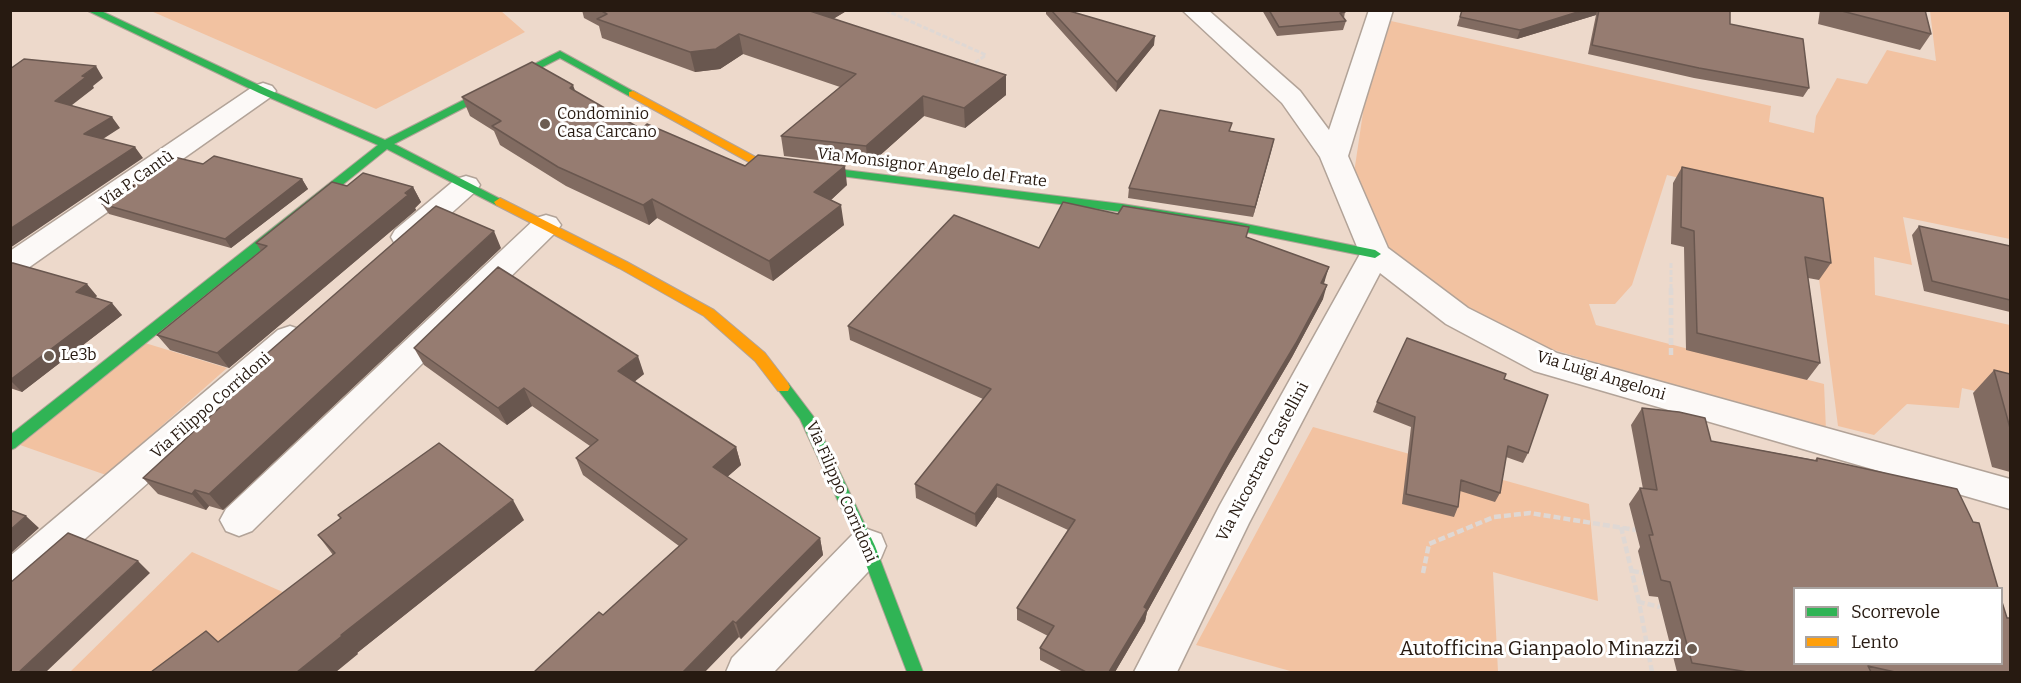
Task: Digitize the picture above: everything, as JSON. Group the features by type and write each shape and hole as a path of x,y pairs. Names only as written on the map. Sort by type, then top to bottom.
{"street":[{"name":"Via Filippo Corridoni","path":"90,10 263,91 386,144 546,225 709,313 760,357 806,416 867,546 915,672"},
{"path":"1193,10 1291,97 1334,156 1375,254"},
{"path":"1334,156 1381,10"},
{"name":"Via Monsignor Angelo del Frate","path":"386,144 560,54 760,164 1122,208 1236,225 1375,254"},
{"name":"Via P. Cantù","path":"10,266 263,91"},
{"path":"10,444 386,144"},
{"path":"385,255 466,185"},
{"path":"239,520 546,225"},
{"name":"Via Luigi Angeloni","path":"1375,254 1457,316 1546,362 2010,494"},
{"name":"Via Nicostrato Castellini","path":"1155,672 1233,516 1375,254"},
{"name":"Via Filippo Corridoni","path":"10,581 314,317"},
{"path":"747,672 867,546"}],"path":[{"path":"885,10 986,55 972,65"},
{"path":"1670,397 1671,263"},
{"path":"1423,573 1429,543 1494,517 1530,513 1636,530"},
{"path":"1622,527 1652,672"},
{"path":"1632,571 1644,573"},
{"path":"1639,602 1660,607"}],"shaded area":[{"path":"151,11 501,11 525,32 376,109"},
{"path":"1930,11 2010,11 2010,239 1903,217 1912,265 1874,257 1875,295 2010,325 2010,399 1962,388 1959,408 1907,404 1874,435 1838,426 1810,209 1667,175 1632,285 1615,304 1589,304 1596,325 1824,384 1826,430 1534,344 1430,289 1384,245 1354,173 1364,106 1391,21 1771,106 1769,122 1814,133 1816,116 1837,78 1867,84 1887,50 1936,61"},
{"path":"145,343 227,368 106,475 20,445"},
{"path":"1313,427 1589,504 1598,601 1493,572 1498,672 1294,672 1196,645"},
{"path":"192,552 285,593 179,672 70,672"}],"building":[{"path":"600,10 812,10 810,11 1006,75 964,108 923,96 866,146 781,136 856,74 739,34 716,49 690,52 597,19 607,14"},
{"path":"1051,10 1066,10 1155,36 1117,82"},
{"path":"1269,10 1344,10 1345,12 1340,13 1346,21 1279,27"},
{"path":"1462,10 1584,10 1520,30 1460,17"},
{"path":"1599,10 1730,10 1730,24 1803,39 1809,88 1592,45"},
{"path":"1838,10 1925,10 1931,34"},
{"path":"24,59 96,66 82,76 86,77 55,101 112,117 84,134 135,147 10,229 10,69"},
{"path":"532,62 573,85 570,88 641,129 647,124 745,166 758,155 845,166 814,192 841,205 769,261 652,199 643,205 558,167 492,126 501,121 462,97"},
{"path":"1160,110 1232,123 1229,131 1274,139 1255,207 1129,188"},
{"path":"170,156 203,164 214,156 302,179 225,239 102,204"},
{"path":"1682,167 1823,198 1831,263 1805,257 1820,363 1697,333 1694,231 1681,227"},
{"path":"363,173 413,187 405,193 408,195 217,353 157,335 267,246 256,243 332,182 347,186"},
{"path":"1063,202 1118,214 1123,206 1249,227 1246,237 1329,267 1321,283 1327,285 1296,343 1229,455 1144,607 1147,609 1109,672 1086,672 1040,648 1054,626 1017,608 1075,520 997,484 975,514 915,484 991,389 848,326 954,215 1039,248"},
{"path":"436,206 494,231 209,494 195,490 192,494 143,478 265,366 255,364"},
{"path":"1919,226 2010,246 2010,300 1932,281"},
{"path":"10,263 87,284 76,292 112,303 10,380"},
{"path":"498,267 638,356 618,371 736,447 713,467 820,538 736,623 733,621 683,672 534,672 599,612 603,615 687,539 576,458 598,440 524,388 498,408 414,348"},
{"path":"1407,338 1506,374 1504,379 1548,395 1528,453 1508,446 1500,493 1461,480 1458,507 1406,494 1415,417 1377,402"},
{"path":"1994,370 2010,374 2010,428"},
{"path":"1642,408 1679,412 1705,418 1711,441 1817,461 1817,458 1957,489 1973,522 1979,523 1998,587 1793,587 1793,665 2003,665 2003,605 2007,618 2010,618 2010,672 1895,672 1868,666 1871,672 1748,672 1692,663 1670,582 1661,580 1649,535 1653,535 1640,488 1657,490"},
{"path":"439,443 513,500 297,672 151,672 206,631 218,642 335,553 318,535 341,518 338,515"},
{"path":"10,510 26,516 10,530"},
{"path":"68,533 138,561 19,672 10,672 10,583"}],"traffic: fast":[{"path":"90,10 263,91 405,153 500,202"},
{"path":"10,444 386,144 560,54 633,94"},
{"path":"829,172 1122,208 1236,226 1375,254"},
{"path":"783,387 806,416 867,546 915,672"}],"traffic: slow":[{"path":"633,94 760,164 829,172"},
{"path":"500,202 623,265 709,313 760,357 783,387"}],"place":[{"name":"Condominio Casa Carcano","path":"545,124"},
{"name":"Le3b","path":"49,356"},
{"name":"Autofficina Gianpaolo Minazzi","path":"1692,649"}]}
